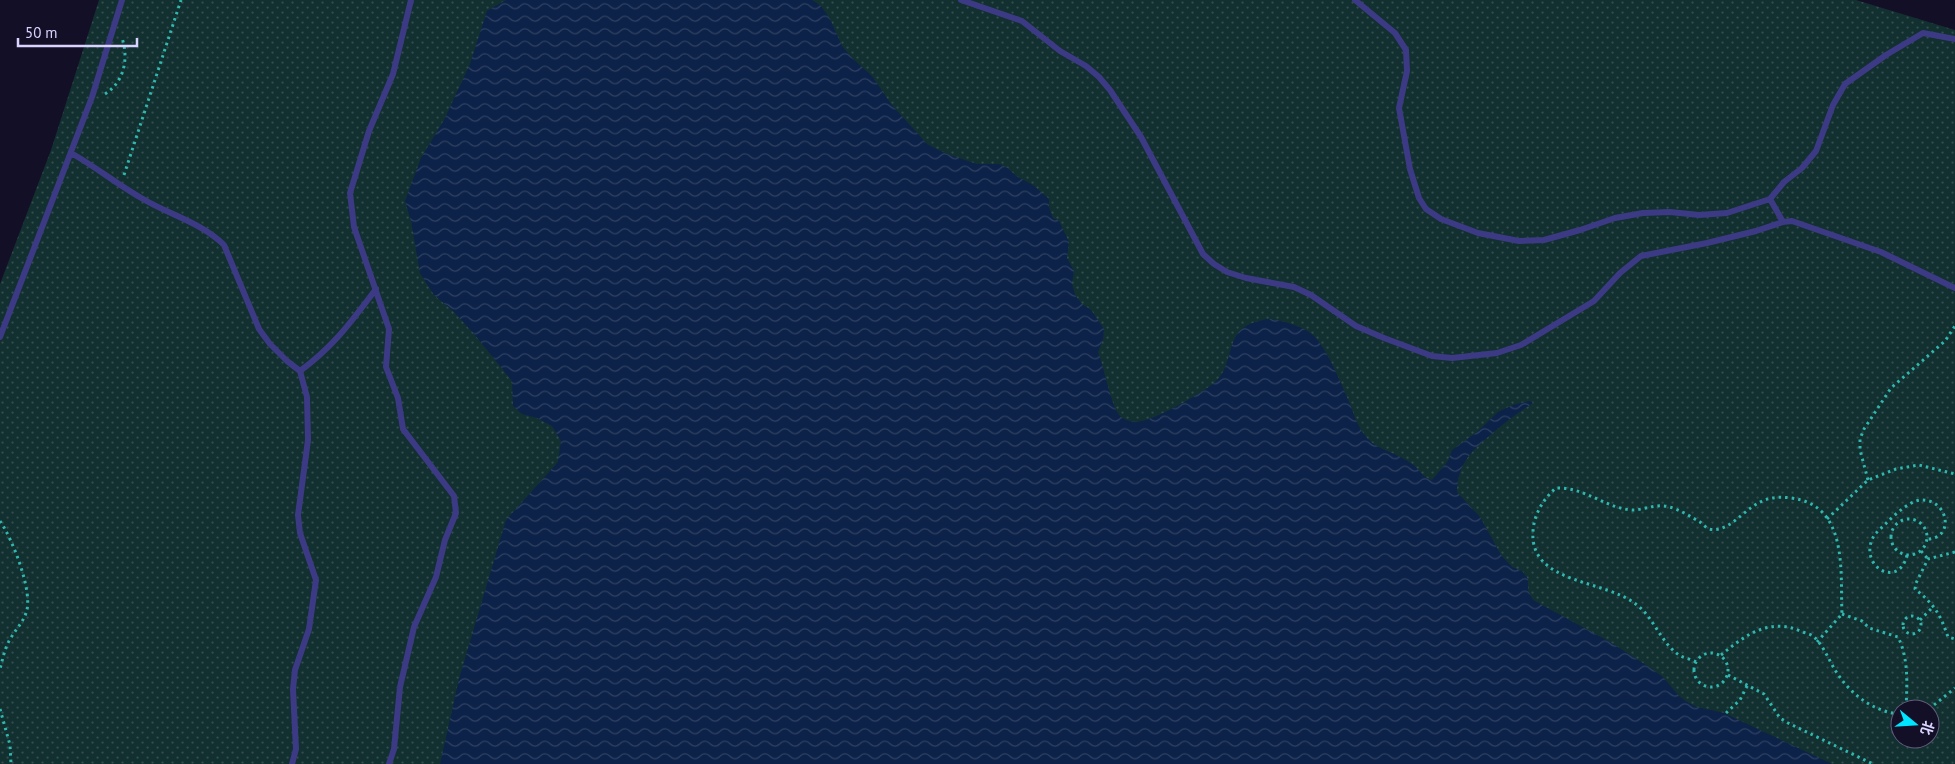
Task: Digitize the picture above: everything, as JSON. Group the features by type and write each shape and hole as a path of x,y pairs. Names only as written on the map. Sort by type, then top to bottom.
{"lane":[{"path":"0,337 92,97 122,0"},
{"path":"389,764 394,749 400,687 414,627 436,577 445,540 456,513 454,496 403,429 398,398 386,367 389,328 354,227 350,193 368,131 393,74 411,0"},
{"path":"961,0 1022,21 1060,51 1086,66 1099,77 1110,90 1141,137 1203,254 1214,264 1227,272 1246,278 1294,287 1311,295 1356,326 1409,349 1432,356 1452,358 1497,353 1522,345 1594,301 1620,273 1641,256 1756,231 1783,222 1792,221 1881,252 1955,288"},
{"path":"1355,0 1395,33 1406,50 1407,71 1399,108 1410,169 1419,198 1426,209 1441,219 1478,233 1519,241 1544,240 1615,218 1643,213 1670,212 1698,215 1727,213 1770,199 1784,182 1802,168 1816,151 1833,105 1845,84 1886,55 1924,33 1955,39"},
{"path":"71,153 96,167 142,199 213,234 224,245 259,329 270,344 287,361 300,370 307,397 308,440 298,516 300,533 316,580 309,629 295,670 293,688 296,749 292,764"},
{"path":"1770,199 1783,222"},
{"path":"300,370 321,355 340,337 376,289"}],"path":[{"path":"121,184 181,0"},
{"path":"92,97 101,96 110,90 124,69 125,48 121,36 112,29"},
{"path":"1868,480 1860,450 1860,439 1864,429 1891,388 1944,341 1955,326"},
{"path":"1827,518 1868,480 1896,469 1919,465 1955,474"},
{"path":"1696,662 1680,656 1672,649 1650,618 1636,604 1607,590 1554,572 1544,563 1536,551 1532,538 1533,526 1546,497 1556,488 1567,488 1590,494 1610,504 1632,510 1658,505 1671,507 1709,528 1719,529 1766,499 1778,497 1796,499 1810,504 1831,522 1838,540 1842,614 1817,642"},
{"path":"1907,555 1902,568 1897,572 1888,572 1874,564 1869,555 1872,538 1905,506 1922,500 1936,504 1942,509 1946,516 1946,525 1942,533 1935,539 1927,539"},
{"path":"0,521 6,530 16,555 28,599 27,611 19,627 11,637 3,655 0,669"},
{"path":"1917,521 1925,529 1927,539 1921,551 1916,554 1907,555 1899,552 1892,542 1892,531 1900,522 1917,521"},
{"path":"1921,551 1928,559"},
{"path":"1955,552 1928,559 1915,589 1934,606 1943,620 1948,637 1955,639"},
{"path":"1920,620 1934,606"},
{"path":"1842,614 1862,621 1868,628 1898,637"},
{"path":"1913,616 1920,620 1921,628 1917,633 1911,634 1905,631 1903,626 1907,618 1913,616"},
{"path":"1721,655 1751,632 1767,626 1782,625 1796,629 1814,637 1837,673 1852,691 1870,706 1890,714"},
{"path":"1898,637 1905,631"},
{"path":"1898,637 1905,658 1906,699"},
{"path":"1710,652 1721,655 1728,664 1728,675 1721,684 1710,687 1705,686 1696,678 1694,673 1696,662 1704,654 1710,652"},
{"path":"1728,675 1764,694 1780,718 1863,762 1873,764"},
{"path":"1726,713 1740,700 1748,684"},
{"path":"1940,700 1955,688"},
{"path":"0,709 10,745 11,764"}],"green space":[{"path":"99,0 1856,0 1955,30 1955,764 0,764 0,284 51,150"}],"water":[{"path":"506,0 812,0 821,6 830,19 842,46 872,76 891,104 927,144 947,154 977,164 999,164 1008,168 1016,176 1033,185 1049,199 1049,207 1053,218 1059,221 1069,242 1067,258 1074,271 1072,283 1075,295 1082,304 1091,310 1104,329 1103,340 1098,352 1114,404 1120,416 1127,420 1139,422 1150,419 1206,389 1220,377 1239,332 1246,326 1268,319 1292,324 1312,334 1329,357 1361,430 1367,438 1377,446 1407,460 1425,477 1432,480 1448,461 1452,450 1477,432 1498,412 1513,405 1530,401 1533,403 1500,427 1470,454 1462,467 1457,492 1480,517 1501,555 1512,567 1522,571 1528,579 1528,590 1533,600 1610,642 1646,665 1663,677 1679,696 1687,702 1697,707 1724,713 1832,764 440,764 459,679 506,520 558,462 561,441 552,426 537,418 522,414 513,406 512,381 475,335 454,312 434,295 420,273 411,221 405,201 421,158 444,120 470,64 487,11"}]}
